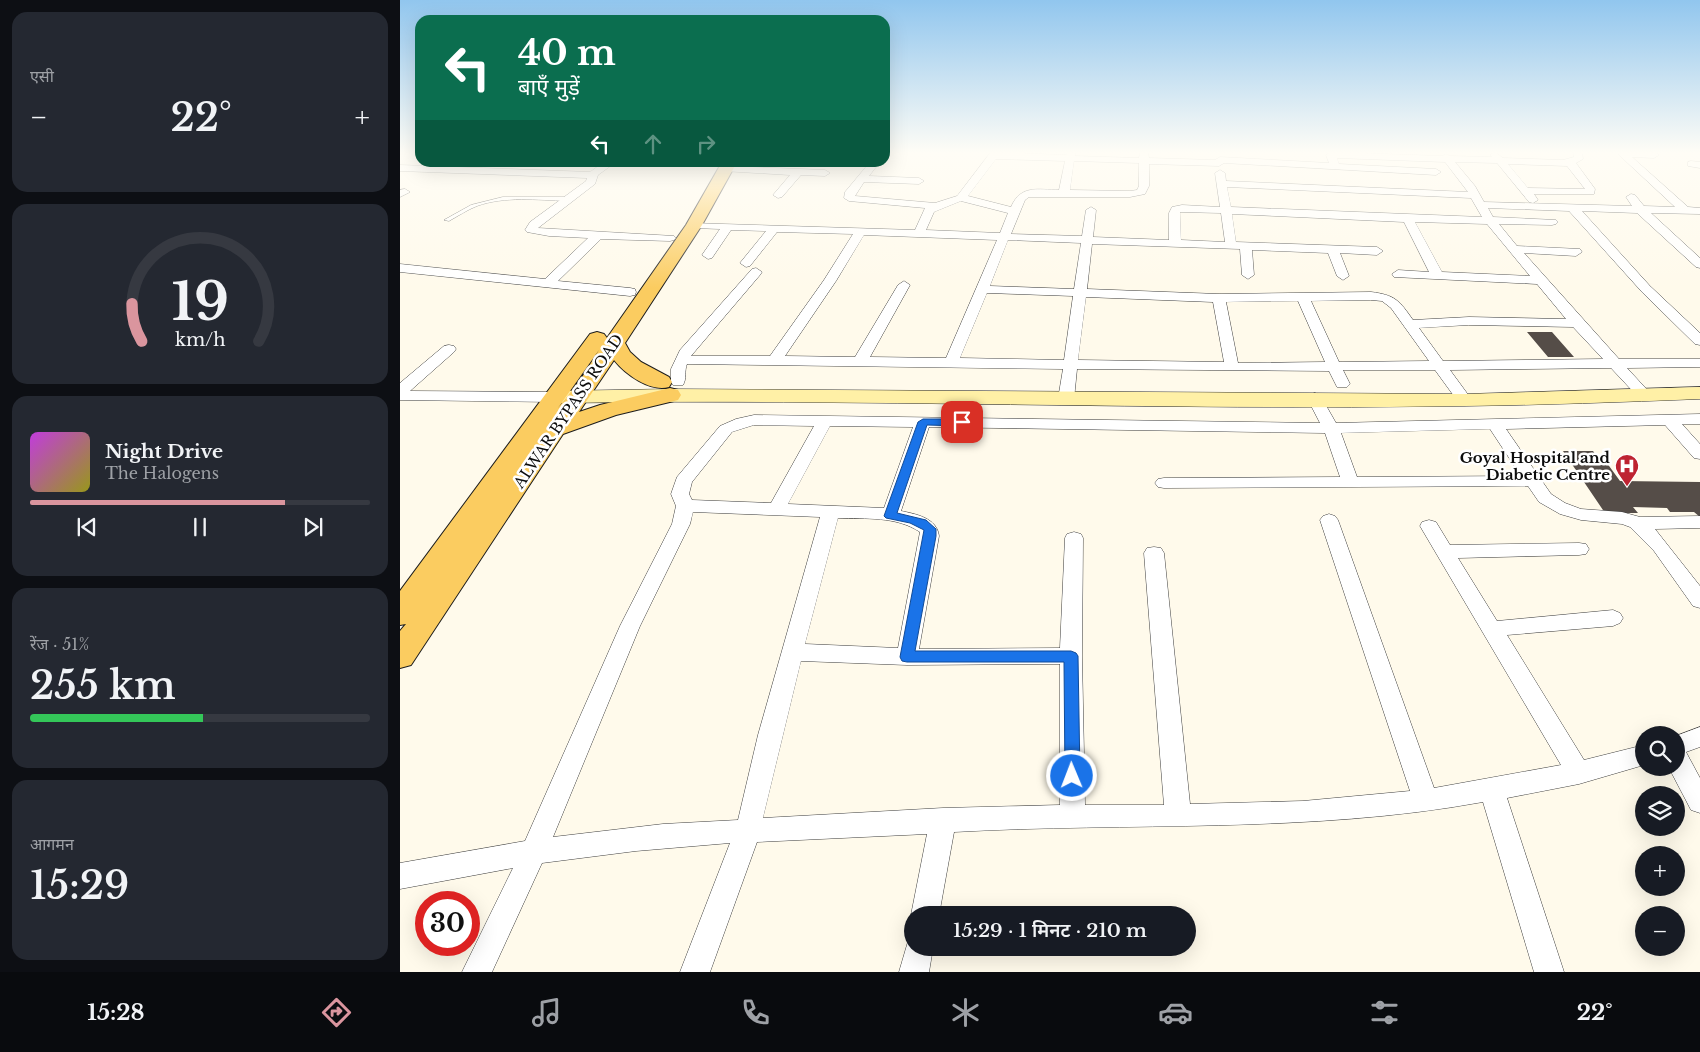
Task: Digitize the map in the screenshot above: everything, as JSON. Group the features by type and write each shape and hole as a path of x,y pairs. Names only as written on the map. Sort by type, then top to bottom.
{"main road":[{"path":"573,389 630,292 701,197"},
{"name":"ALWAR BYPASS ROAD","path":"400,614 525,437 573,389 614,342 694,225 708,197"},
{"path":"614,342 618,353 638,372 670,386"},
{"path":"573,389 670,386 1067,383 1338,375 1459,393"},
{"path":"1638,389 1700,380"},
{"path":"1067,383 1315,398 1638,389 1700,393"},
{"path":"554,429 670,386"},
{"name":"ALWAR BYPASS ROAD","path":"400,656 554,429 573,389"}],"street":[{"path":"849,197 865,201 936,206 961,198 1013,211"},
{"path":"951,363 1002,237 1021,197"},
{"path":"1225,197 1231,246"},
{"path":"1451,197 1538,206 1700,211"},
{"path":"1476,197 1490,221 1638,389"},
{"path":"1531,197 1538,206"},
{"path":"1631,197 1641,210 1700,264"},
{"path":"1671,197 1686,211"},
{"path":"567,199 534,224 531,230 670,238"},
{"path":"918,234 925,217 936,206"},
{"path":"1572,207 1646,289 1700,341"},
{"path":"1176,244 1173,218 1176,209 1187,208 1408,219 1552,222"},
{"path":"1067,383 1091,210"},
{"path":"1408,219 1437,275"},
{"path":"694,225 1333,251 1377,251"},
{"path":"708,255 727,226"},
{"path":"670,386 687,350 751,267 774,228"},
{"path":"774,361 830,281 860,232"},
{"path":"548,283 598,235"},
{"path":"1246,247 1248,275"},
{"path":"1515,249 1576,252"},
{"path":"1333,251 1343,276"},
{"path":"400,268 630,292"},
{"path":"1398,274 1542,280"},
{"path":"860,360 904,285"},
{"path":"981,289 1219,298 1371,296 1386,298 1396,305 1459,393"},
{"path":"1219,298 1232,367"},
{"path":"1302,298 1338,375"},
{"path":"1410,324 1470,321 1578,323"},
{"path":"1684,326 1700,326"},
{"path":"400,391 448,348"},
{"path":"681,360 860,360 951,363 1067,383 1232,367 1338,375 1439,366 1700,363"},
{"path":"400,396 573,389"},
{"path":"1315,398 1332,428 1350,481"},
{"path":"477,972 534,852 630,626 680,524 686,506 680,494 683,481 726,429 742,422 754,420 1332,428 1700,419"},
{"path":"1670,420 1700,454"},
{"path":"777,508 824,422"},
{"path":"890,516 923,422"},
{"path":"1495,425 1532,481 1545,498 1555,506 1568,512 1626,519 1637,523 1700,522"},
{"path":"1164,483 1532,481"},
{"path":"686,506 777,508 890,516 922,523 930,529 930,536 907,657"},
{"path":"695,972 748,830 770,735 830,512"},
{"path":"1329,520 1426,801"},
{"path":"1637,523 1652,537 1700,601"},
{"path":"1429,526 1579,773"},
{"path":"1073,816 1071,656 1074,538"},
{"path":"1446,552 1578,549"},
{"path":"1154,554 1178,816"},
{"path":"1492,629 1613,618"},
{"path":"792,652 907,657 1071,656"},
{"path":"1685,743 1700,737"},
{"path":"400,876 534,852 637,838 943,820 1303,812 1426,801 1492,791 1579,773 1635,757"},
{"path":"1685,774 1700,802"},
{"path":"1492,791 1549,972"},
{"path":"927,906 943,820"},
{"path":"914,972 917,956"}],"lane":[{"path":"447,220 474,205 492,200 516,198 567,199"}],"building":[{"path":"1527,332 1552,332 1574,357 1548,357"},
{"path":"1563,451 1593,451 1598,458 1604,459 1620,481 1700,482 1700,517 1694,512 1670,512 1667,508 1633,507 1638,513 1605,513"}],"place":[{"name":"Goyal Hospital and Diabetic Centre","path":"1627,487"}],"route":[{"path":"962,422 923,422 890,516 922,523 930,529 907,657 1071,656 1072,776"}]}
